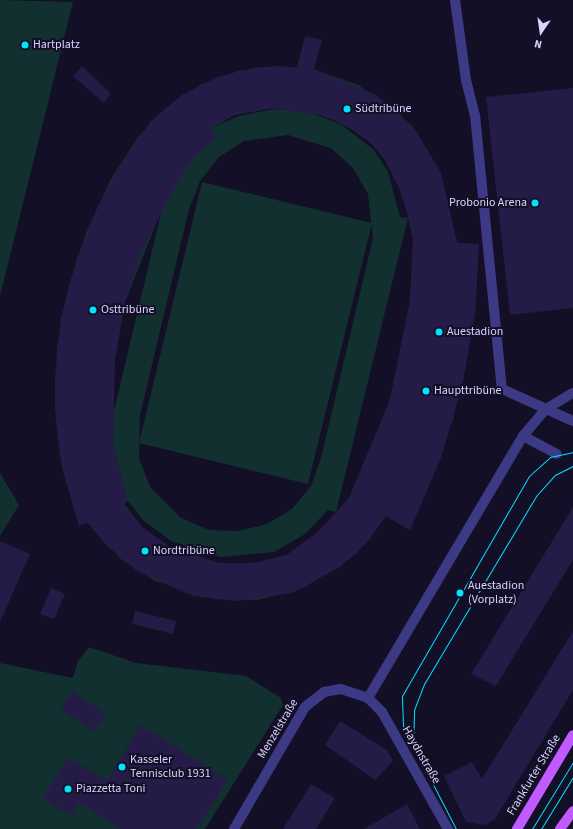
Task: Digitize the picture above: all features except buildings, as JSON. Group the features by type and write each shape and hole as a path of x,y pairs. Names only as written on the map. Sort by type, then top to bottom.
{"main road":[{"name":"Frankfurter Straße","path":"517,829 573,735"},
{"path":"560,829 573,811"}],"street":[{"path":"455,0 466,80 475,115 502,389 573,421"},
{"path":"369,695 523,436 546,409 573,393"},
{"path":"523,436 557,454"},
{"name":"Menzelstraße","path":"234,829 311,701 324,692 341,689 369,695"},
{"name":"Haydnstraße","path":"369,695 382,712 448,829"}],"green space":[{"path":"0,0 73,2 0,296"},
{"name":"Auestadion","path":"279,66 319,71 358,85 392,107 413,127 441,173 457,243 479,244 475,313 453,420 410,530 386,516 356,554 305,587 258,600 214,599 155,581 121,559 87,522 79,526 60,455 55,408 57,348 68,289 86,233 111,179 138,137 166,108 200,85 238,71","holes":["272,108 291,108 309,111 342,123 370,142 385,160 400,190 406,207 413,240 410,301 390,400 349,498 318,532 287,555 254,563 219,563 170,547 142,527 124,504 128,501 143,520 171,541 221,557 274,552 305,534 328,510 336,512 408,218 400,217 388,172 374,150 342,125 309,112 274,109 239,116 211,128 235,115","288,135 331,148 353,168 368,194 373,238 321,458 311,486 292,509 267,524 238,531 209,530 181,518 150,487 139,459 140,415 189,209 200,181 219,157 244,141","162,209 112,419 115,359 125,302"]},
{"path":"202,182 372,223 308,484 139,443"},
{"path":"0,473 19,505 0,536"},
{"name":"Kasseler Tennisclub 1931","path":"89,647 136,663 246,676 281,698 283,705 205,829 0,829 0,663 73,678 78,661"}],"tram line":[{"path":"456,829 403,726 402,696 529,476 550,457 573,452"},
{"path":"413,743 414,710 424,684 536,496 555,475 573,466"},
{"path":"532,829 573,762"},
{"path":"541,829 573,777"}],"place":[{"name":"Hartplatz","path":"25,45"},
{"name":"Südtribüne","path":"347,109"},
{"name":"Probonio Arena","path":"535,203"},
{"name":"Osttribüne","path":"93,310"},
{"name":"Auestadion","path":"439,332"},
{"name":"Haupttribüne","path":"426,391"},
{"name":"Nordtribüne","path":"145,551"},
{"name":"Auestadion (Vorplatz)","path":"460,593"},
{"name":"Kasseler Tennisclub 1931","path":"122,767"},
{"name":"Piazzetta Toni","path":"68,789"}]}
